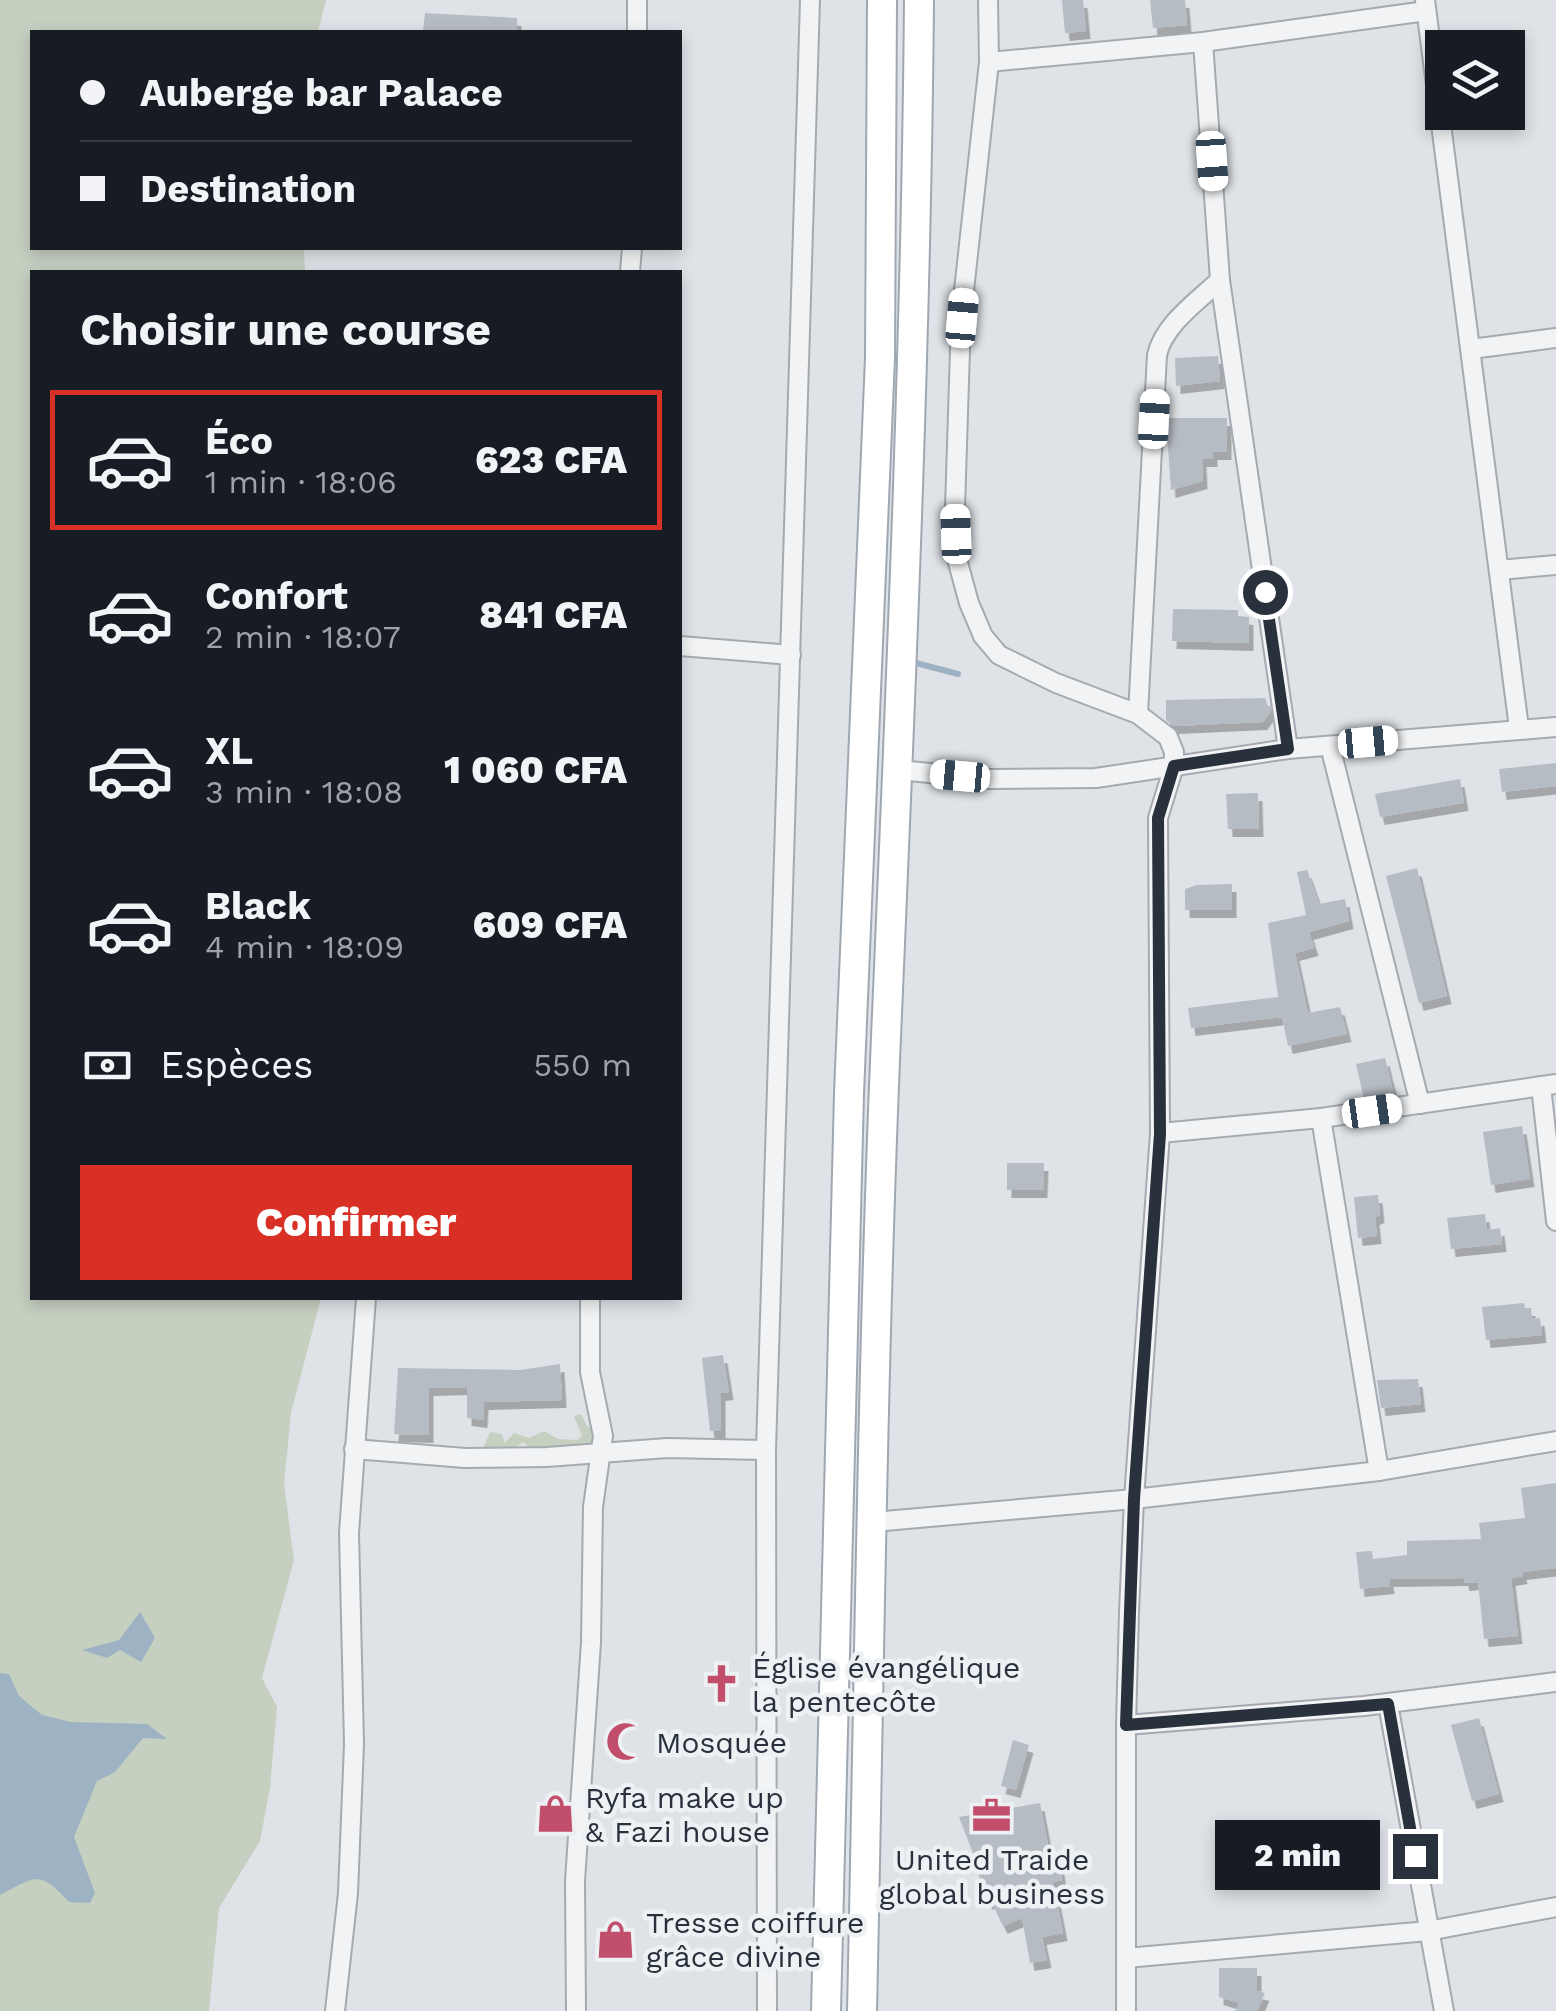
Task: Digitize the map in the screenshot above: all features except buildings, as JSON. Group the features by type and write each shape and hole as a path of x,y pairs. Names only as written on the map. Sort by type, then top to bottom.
{"main road":[{"path":"826,2011 849,1092 880,358 882,0"},
{"path":"862,2011 885,1064 900,770 917,210 919,0"}],"street":[{"path":"637,0 637,30"},
{"path":"767,2011 766,1450 810,0"},
{"path":"988,0 989,62 962,318 955,508 957,559 968,603 983,636 999,656 1056,684 1138,714 1168,737 1174,752 1174,766 1158,818 1160,1134 1134,1499 1126,1725 1126,2011"},
{"path":"989,62 1203,42 1425,5 1520,728"},
{"path":"1203,42 1220,280 1288,749"},
{"path":"1138,714 1157,355 1160,341 1170,328 1220,280"},
{"path":"1471,349 1556,338"},
{"path":"1499,570 1556,565"},
{"path":"682,646 791,655"},
{"path":"900,770 1042,781 1096,778 1288,749 1556,726"},
{"path":"1330,746 1420,1104"},
{"path":"1160,1134 1321,1118 1549,1085 1556,1222"},
{"path":"1321,1118 1379,1471"},
{"path":"335,2011 348,1893 354,1448 366,1300"},
{"path":"576,2011 575,1881 590,1672 594,1507 602,1452 590,1372 590,1300"},
{"path":"873,1522 1134,1499 1379,1471 1556,1441"},
{"path":"354,1448 465,1458 547,1457 667,1448 766,1450"},
{"path":"1126,1725 1388,1704 1556,1682"},
{"path":"1388,1704 1444,2011"},
{"path":"1126,1958 1428,1931 1556,1907"}],"green space":[{"path":"0,0 326,0 318,30 30,30 30,250 304,250 305,270 30,270 30,1300 320,1300 291,1413 284,1484 294,1560 262,1678 277,1707 270,1788 260,1841 219,1908 209,2011 0,2011"},
{"path":"581,1414 587,1426 599,1432 599,1439 568,1466 537,1464 535,1453 523,1442 506,1455 480,1455 490,1432 502,1434 505,1443 514,1433 529,1438 544,1431 558,1439 577,1440 582,1436 574,1416"}],"water":[{"path":"140,1612 155,1638 141,1662 120,1650 107,1658 82,1650 119,1640"},
{"path":"0,1673 9,1674 19,1696 42,1715 71,1722 147,1724 167,1739 143,1738 115,1772 97,1781 74,1837 95,1893 90,1903 69,1902 51,1885 37,1879 0,1895"}],"waterway":[{"path":"916,663 958,674"}],"place":[{"name":"Église évangélique la pentecôte","path":"722,1684"},
{"name":"Mosquée","path":"626,1742"},
{"name":"Ryfa make up & Fazi house","path":"555,1814"},
{"name":"United Traide global business","path":"992,1815"},
{"name":"Tresse coiffure grâce divine","path":"616,1939"}],"route":[{"path":"1265,592 1288,749 1174,766 1158,818 1160,1134 1134,1499 1126,1725 1388,1704 1415,1856"}]}
